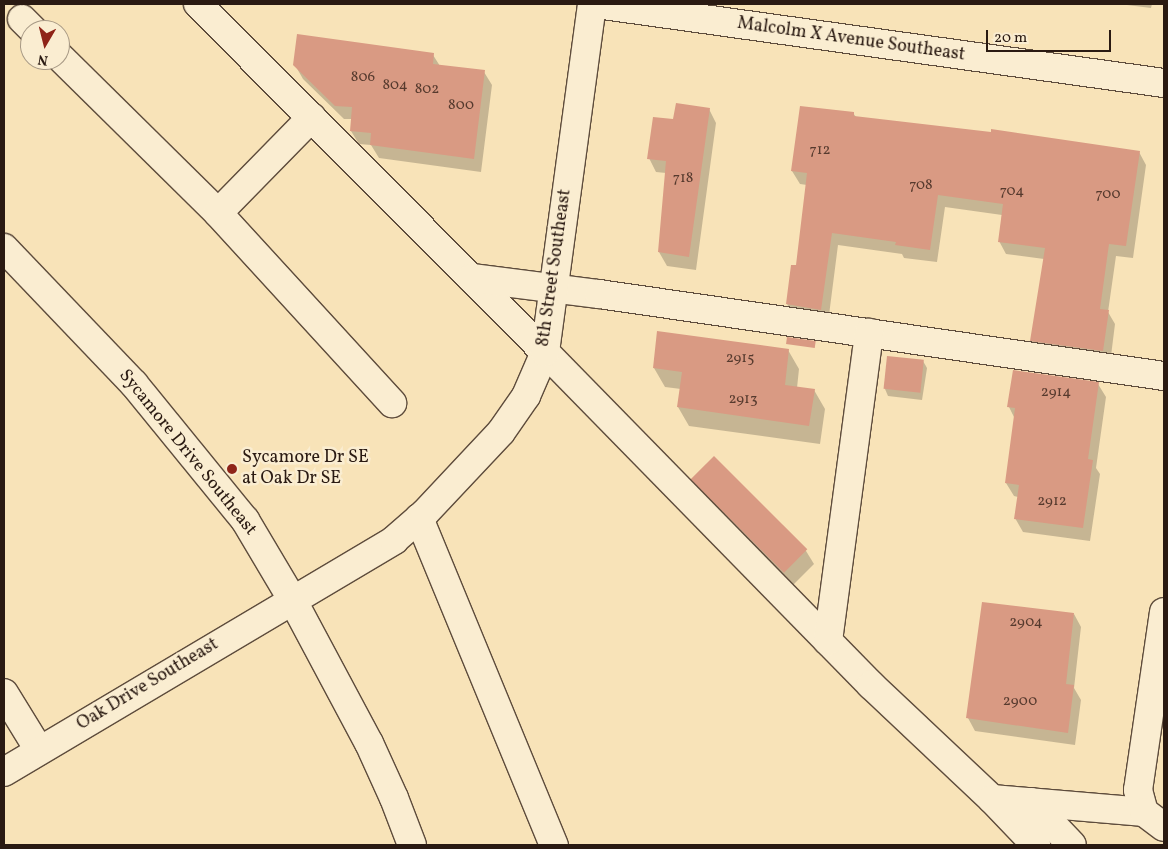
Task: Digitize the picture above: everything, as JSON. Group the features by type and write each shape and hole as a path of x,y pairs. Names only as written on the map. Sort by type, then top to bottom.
{"street":[{"path":"198,4 472,278 871,685 992,799 1036,845"},
{"name":"8th Street Southeast","path":"292,599 394,540 419,518 501,432 526,396 545,352 552,287 592,4"},
{"name":"Malcolm X Avenue Southeast","path":"596,4 1164,83"},
{"path":"70,67 218,213 392,403"},
{"path":"218,213 312,117"},
{"name":"Sycamore Drive Southeast","path":"4,248 134,384 245,520 292,599 369,743 394,798 412,845"},
{"path":"472,278 552,287 1164,376"},
{"path":"828,641 869,333"},
{"path":"419,518 554,845"},
{"name":"Oak Drive Southeast","path":"4,772 292,599"},
{"path":"1157,822 1138,790 1164,612"},
{"path":"4,693 39,750"},
{"path":"992,799 1031,802 1157,822"},
{"path":"1031,802 1072,845"}],"building":[{"path":"297,34 434,53 433,64 485,70 474,159 370,145 371,133 350,131 352,107 335,106 293,65"},
{"path":"676,103 710,108 689,257 658,252 666,161 647,159 653,117 673,119"},
{"path":"800,106 854,112 854,116 991,132 991,129 1140,151 1126,246 1109,244 1100,309 1109,310 1103,351 1030,341 1045,248 998,242 1003,204 938,195 930,250 895,245 896,242 832,233 821,310 786,304 791,265 796,265 807,173 791,171"},
{"path":"657,331 789,349 785,385 815,389 809,426 677,407 682,372 653,368"},
{"path":"787,337 816,341 815,348 786,344"},
{"path":"887,356 924,360 920,393 884,389"},
{"path":"1013,370 1099,382 1088,459 1093,460 1083,528 1014,519 1019,485 1005,483 1015,408 1007,407"},
{"path":"714,456 807,549 784,573 691,479"},
{"path":"982,602 1074,613 1066,684 1074,685 1068,733 966,718"}],"place":[{"name":"Sycamore Dr SE at Oak Dr SE","path":"232,469"}]}
